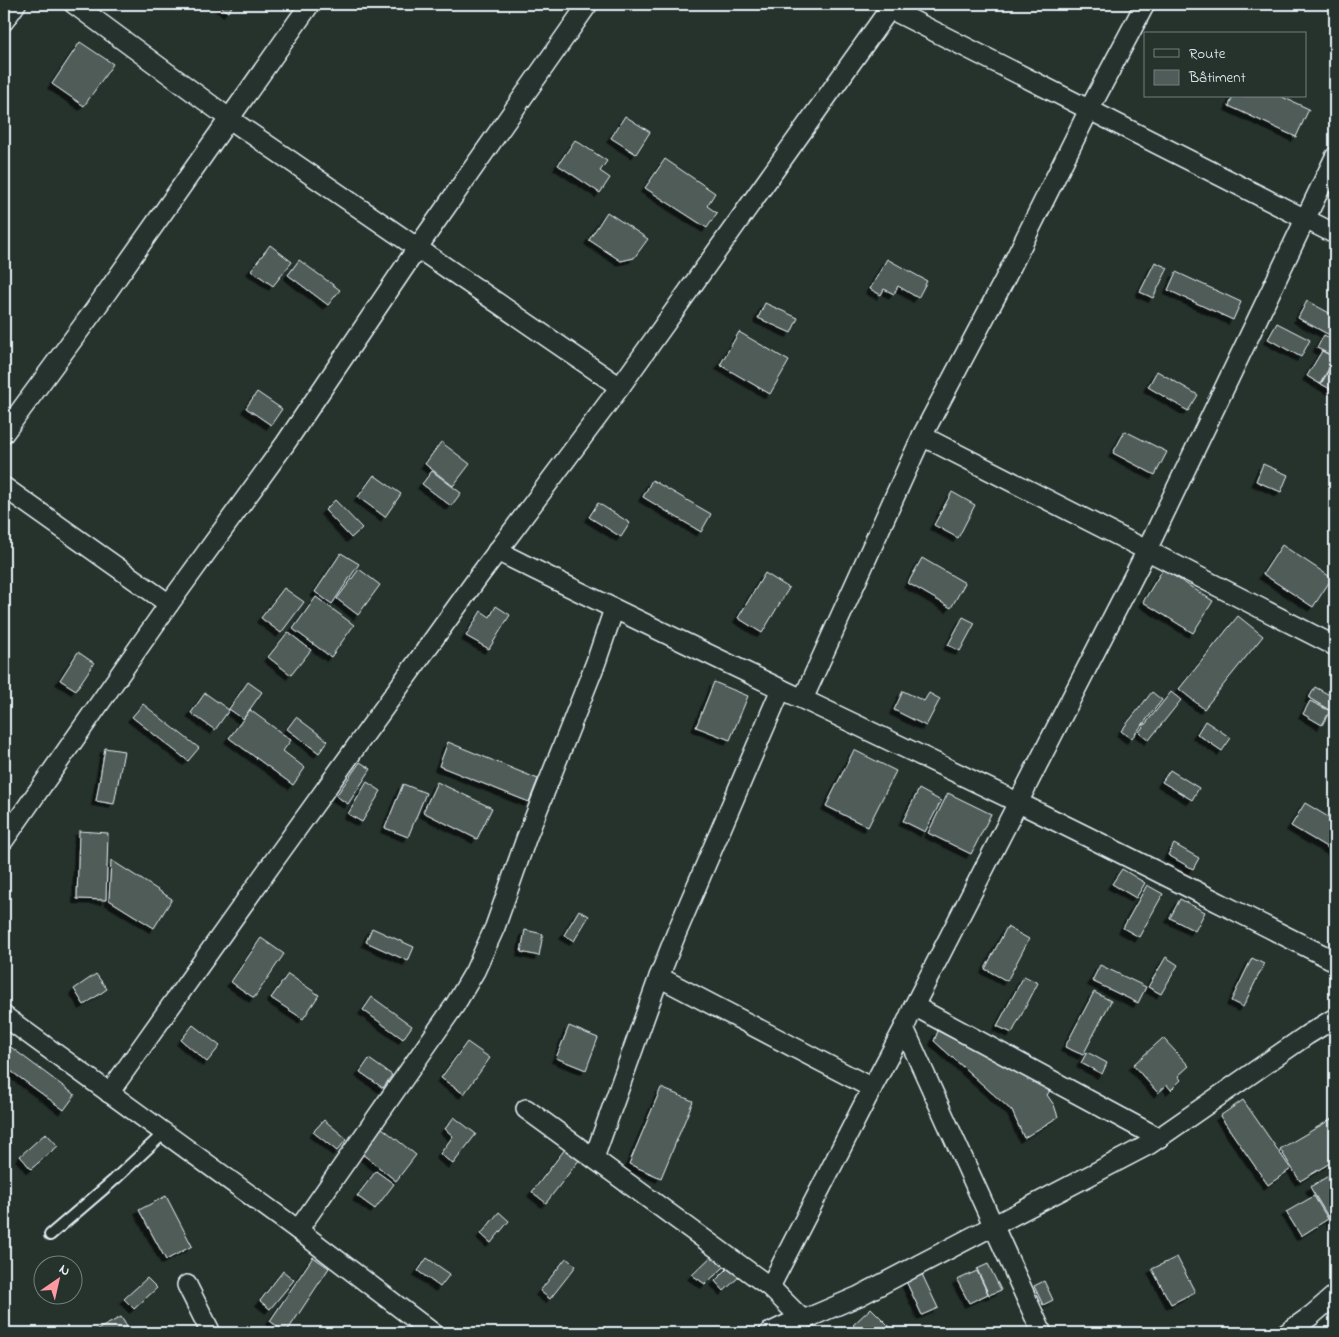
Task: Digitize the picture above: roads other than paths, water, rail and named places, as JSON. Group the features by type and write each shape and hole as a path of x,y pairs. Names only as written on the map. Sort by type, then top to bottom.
{"street":[{"path":"4,21 16,4"},
{"path":"74,4 229,118 620,387"},
{"path":"4,433 98,304 310,4"},
{"path":"4,840 169,604 285,444 418,247 588,4"},
{"path":"803,699 922,436 1146,4"},
{"path":"109,1093 497,551 620,387 892,6 1090,110 1335,234"},
{"path":"770,1287 1147,550 1335,157"},
{"path":"922,436 1335,646"},
{"path":"4,487 169,604"},
{"path":"497,551 1018,802 1335,962"},
{"path":"298,1230 455,1005 475,971 494,927 526,839 596,662 614,609"},
{"path":"594,1158 676,934 781,689"},
{"path":"659,977 872,1088"},
{"path":"914,1006 1159,1138"},
{"path":"4,1016 298,1230 433,1333"},
{"path":"768,1333 859,1296 1150,1144 1307,1035 1335,1018"},
{"path":"904,1028 1042,1333"},
{"path":"526,1109 770,1287 803,1320"},
{"path":"188,1285 211,1333"},
{"path":"1287,1333 1335,1295"}],"lane":[{"path":"50,1235 114,1180 164,1133"}]}
